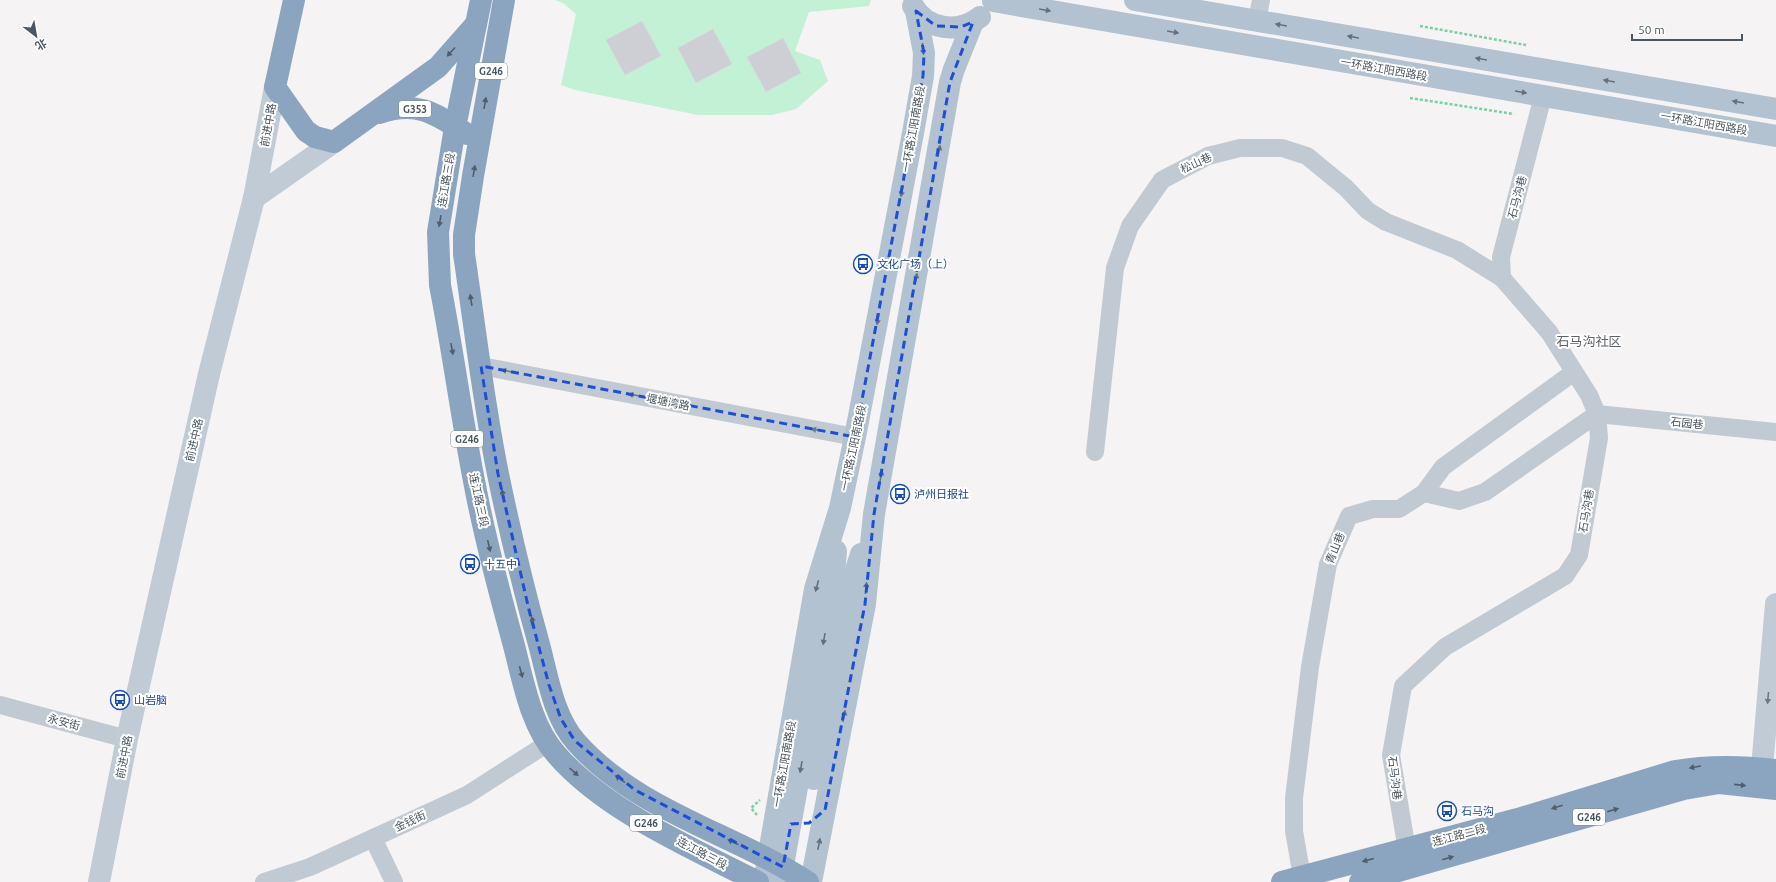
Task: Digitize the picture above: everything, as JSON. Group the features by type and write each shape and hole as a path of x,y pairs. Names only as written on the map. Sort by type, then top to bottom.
{"highway":[{"name":"前进中路","path":"275,87 294,0"},
{"name":"连江路三段","path":"481,0 456,127 438,232 440,285 475,487 504,612 526,690 541,732 555,754 600,794 622,809 758,882"},
{"name":"G246","path":"504,0 478,142 464,235 464,254 498,474 529,610 561,719 575,741 609,772 635,790 668,810 768,859 810,882"},
{"path":"370,116 438,66 477,23"},
{"path":"275,87 306,131 315,137 334,142"},
{"name":"G353","path":"334,142 370,116 389,110 402,108 428,111 478,142"},
{"name":"连江路二段","path":"1292,880 1408,859 1684,789 1719,783 1773,781"},
{"name":"连江路二段","path":"1360,882 1408,859"}],"main road":[{"path":"1136,0 1259,10 1776,109"},
{"path":"913,5 925,20 936,26 949,28 962,27 973,22 985,14 993,1"},
{"name":"一环路江阳西路段","path":"993,1 1776,136"},
{"name":"一环路江阳南路段","path":"764,882 815,589 840,508 856,437 923,76 924,53 913,5"},
{"path":"810,882 865,604 874,514 950,82 973,22"},
{"path":"795,882 841,589 840,508"},
{"path":"780,882 841,589 874,514"},
{"path":"776,808 782,816 796,824 809,823 817,819 825,810"}],"street":[{"name":"前进中路","path":"99,882 127,739 209,374 254,198 275,87"},
{"name":"石马沟巷","path":"1408,859 1391,755 1403,686 1445,647 1565,576 1579,555 1599,438 1597,414 1589,395 1549,332 1502,278 1501,257 1543,96"},
{"path":"254,198 334,142"},
{"name":"松山巷","path":"1095,452 1116,268 1130,226 1162,180 1208,156 1240,148 1282,148 1307,156 1346,188 1368,211 1386,222 1457,250 1502,278"},
{"name":"堰塘湾路","path":"481,366 856,437"},
{"name":"青山巷","path":"1292,880 1294,798 1310,667 1328,564 1349,516 1374,509 1399,509 1424,493 1443,466 1574,372"},
{"path":"1424,493 1459,501 1485,492 1597,414"},
{"name":"石园巷","path":"1597,414 1776,432"},
{"path":"1773,781 1776,604"},
{"name":"永安街","path":"0,705 127,739"},
{"name":"金钱街","path":"264,882 310,867 467,795 548,743"},
{"path":"373,838 394,882"}],"path":[{"path":"1420,26 1526,45"},
{"path":"1410,98 1514,114"}],"highlighted area":[{"path":"916,11 936,26 961,27 973,22 950,82 874,514 865,604 825,810 809,823 791,824 783,867 635,790 575,741 561,719 549,685 529,610 498,474 481,366 855,437 923,76 924,53"}],"green space":[{"path":"555,0 871,0 869,6 809,12 795,51 820,60 828,81 796,109 772,115 698,115 575,90 561,85 576,14 563,3"}],"building":[{"path":"642,21 661,56 625,75 606,40"},
{"path":"713,29 732,64 696,83 678,48"},
{"path":"783,38 801,73 766,92 747,57"}],"place":[{"name":"文化广场（上）","path":"863,264"},
{"name":"泸州日报社","path":"900,494"},
{"name":"十五中","path":"470,564"},
{"name":"山岩脑","path":"120,700"},
{"name":"石马沟","path":"1447,811"}],"district":[{"name":"石马沟社区","path":"1589,341"}]}
